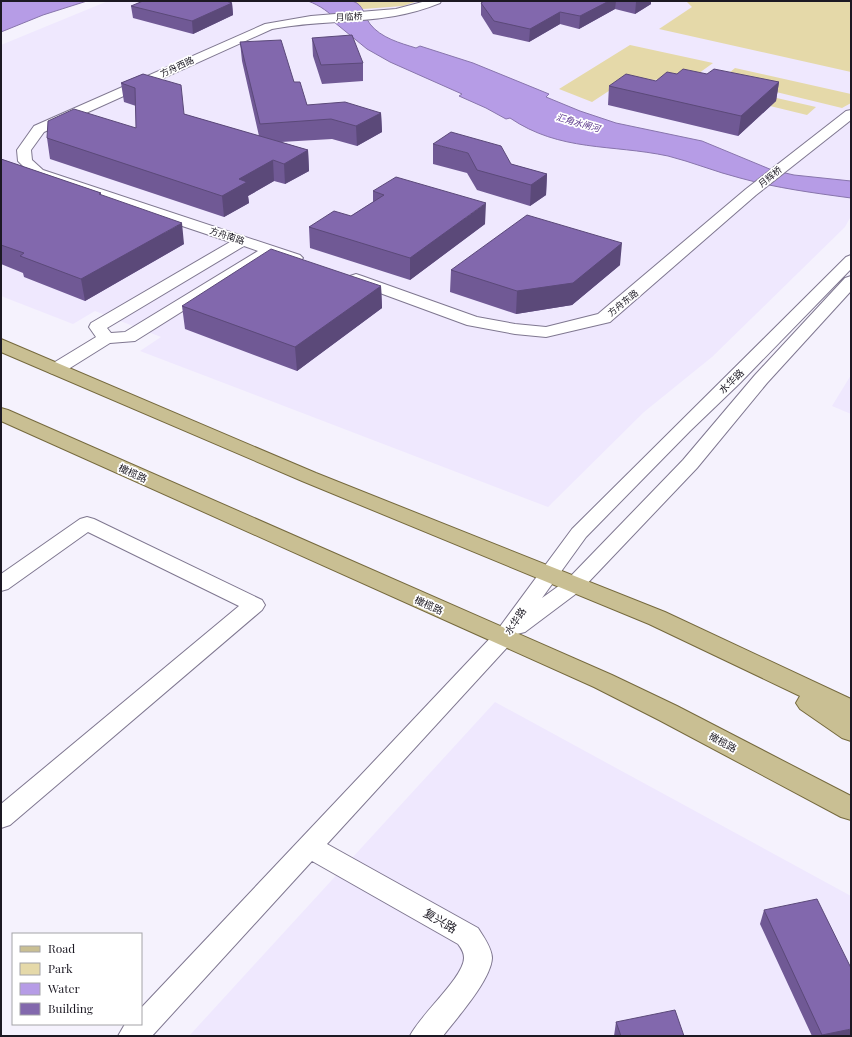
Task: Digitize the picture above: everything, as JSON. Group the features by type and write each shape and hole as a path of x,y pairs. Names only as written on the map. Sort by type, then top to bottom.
{"main road":[{"path":"1,345 309,477 657,618 744,661 851,710"},
{"name":"橄榄路","path":"1,414 602,681 662,710 851,809"},
{"path":"744,661 851,731"}],"street":[{"name":"月临桥","path":"325,18 395,14 422,7 436,1"},
{"name":"方舟西路","path":"38,173 25,162 24,150 39,129 269,26 290,21 325,18"},
{"name":"月辉桥","path":"751,192 851,114"},
{"name":"方舟南路","path":"38,173 309,263"},
{"name":"方舟东路","path":"345,276 472,320 515,329 546,332 604,318 751,192"},
{"path":"106,338 97,327 242,240"},
{"path":"56,368 106,338 129,337 270,250"},
{"name":"水华路","path":"504,637 548,574 585,528 683,427 734,379 851,260"},
{"name":"水华路","path":"504,637 574,585 690,464 761,379 851,281"},
{"path":"1,584 87,523 254,605 1,818"},
{"path":"133,1036 308,846 504,637"},
{"name":"复兴路","path":"308,846 468,936 476,948 478,960 471,977 425,1036"}],"shaded area":[{"path":"108,1 851,1 851,216 845,227 712,357 644,412 548,507 140,351 161,337 95,311 73,324 1,296 1,45"},
{"path":"851,375 851,414 832,406"},
{"path":"495,702 851,896 851,1036 189,1036"}],"green space":[{"path":"352,1 418,1 403,6 363,9"},
{"path":"686,1 851,1 851,72 659,29 692,7"},
{"path":"630,45 713,63 695,76 621,83 592,102 559,89"},
{"path":"735,68 851,94 851,103 842,108 772,91 768,96 816,107 807,115 770,106 775,101 712,87"}],"water":[{"path":"1,1 87,1 43,15 1,32"},
{"name":"汇角水闸河","path":"308,1 352,1 361,7 374,29 391,39 416,48 420,46 473,63 549,94 546,97 580,111 616,123 702,141 772,170 794,175 851,181 851,198 767,185 731,176 668,156 567,142 548,137 529,129 510,118 506,119 459,96 462,94 390,62 367,49 334,22 338,22 328,12"}],"building":[{"path":"143,1 226,1 232,3 192,21 131,6"},
{"path":"484,1 609,1 580,16 560,12 530,29 494,21 481,3"},
{"path":"352,35 363,63 321,65 312,38"},
{"path":"281,40 294,82 300,82 307,105 345,102 381,113 356,126 331,119 260,124 240,42"},
{"path":"683,69 707,74 714,69 779,82 741,116 609,86 626,74 656,81 667,72 677,74"},
{"path":"143,74 181,85 184,114 308,150 284,164 273,160 239,179 247,182 222,196 47,138 48,121 74,109 136,128 135,88 121,83"},
{"path":"451,132 501,146 511,164 547,174 531,185 477,170 468,153 433,144"},
{"path":"1,159 101,193 99,194 182,223 81,279 20,256 24,253 1,245"},
{"path":"396,177 486,203 410,258 309,227 334,211 351,216 384,195 373,191"},
{"path":"527,215 622,243 573,283 517,291 451,270"},
{"path":"271,249 381,286 295,347 182,306"},
{"path":"817,899 851,968 851,1029 822,1035 764,910"},
{"path":"675,1010 684,1036 621,1036 616,1022"}]}
